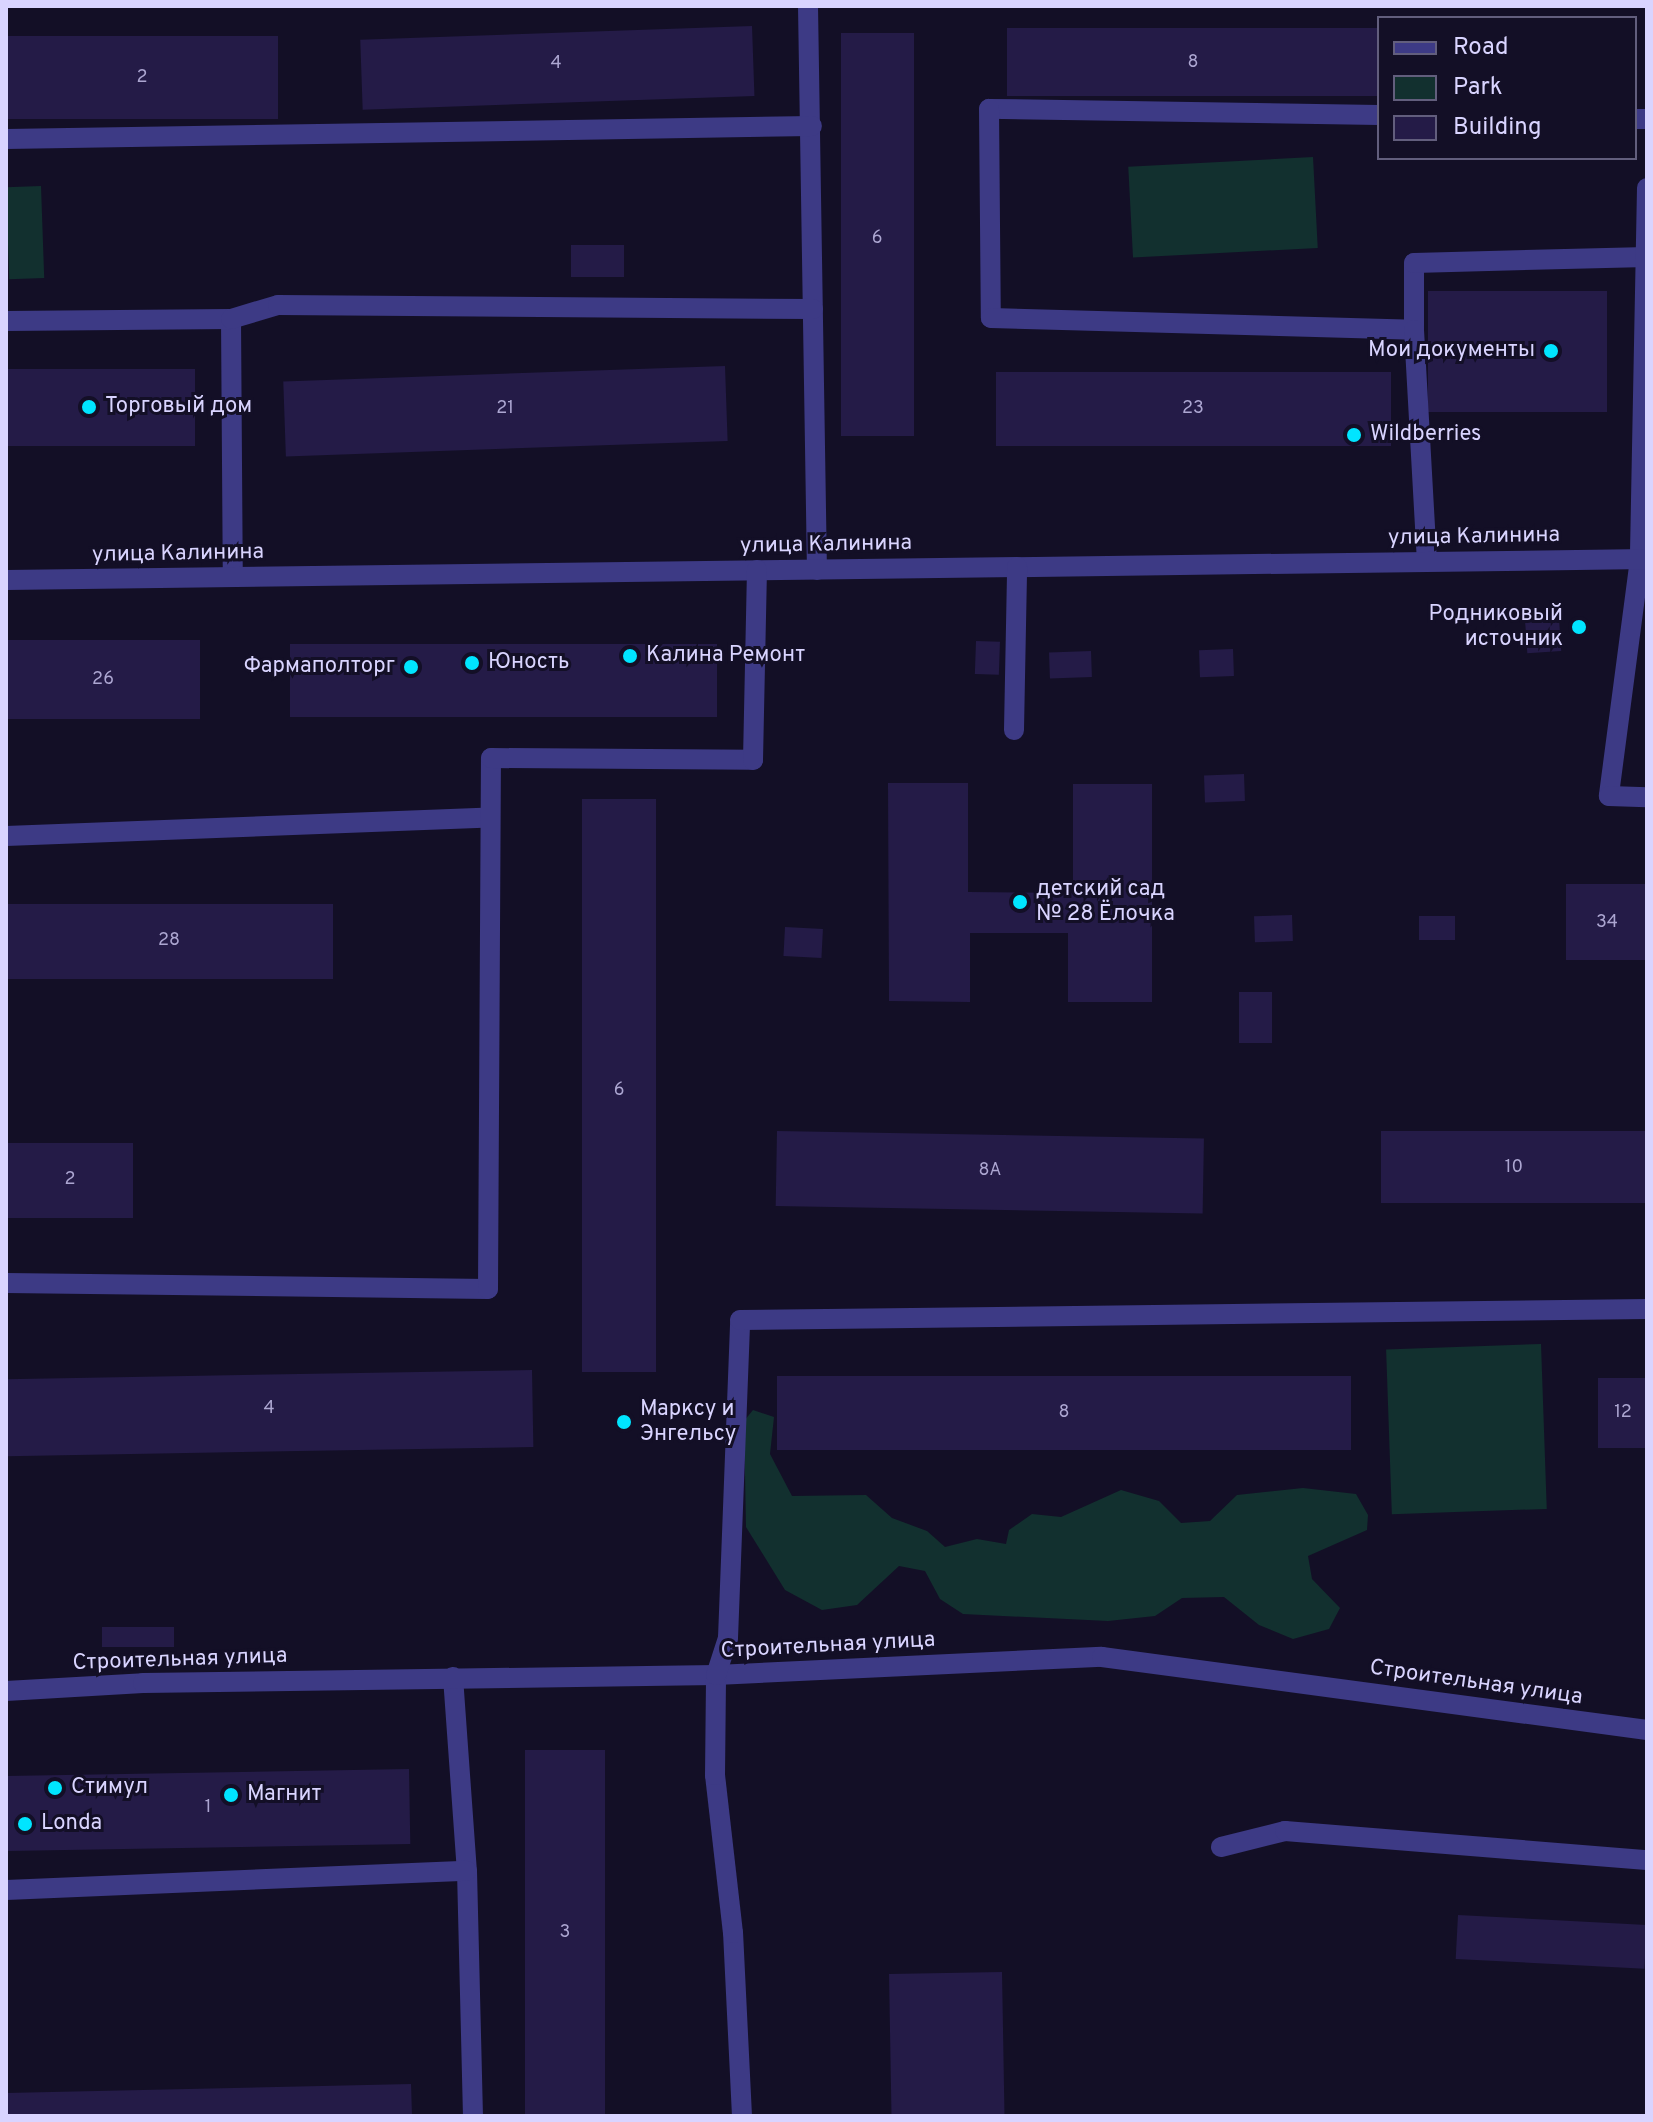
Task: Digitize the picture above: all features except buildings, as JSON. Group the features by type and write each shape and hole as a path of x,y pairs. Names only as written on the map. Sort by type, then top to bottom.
{"street":[{"path":"808,6 817,570"},
{"path":"1377,115 989,109 991,318 1414,330"},
{"path":"6,139 812,126"},
{"path":"1647,188 1644,559 1609,796 1647,797"},
{"path":"1427,562 1414,330 1414,263 1645,257"},
{"path":"6,321 231,319 278,305 813,309"},
{"path":"231,319 233,577"},
{"name":"улица Калинина","path":"6,580 1644,559"},
{"path":"1014,730 1017,567"},
{"path":"6,1283 488,1289 491,758 753,760 757,570"},
{"path":"6,836 490,817"},
{"path":"742,2116 733,1933 715,1775 716,1675 728,1638 740,1320 1647,1309"},
{"name":"Строительная улица","path":"6,1691 453,1677 716,1675 1102,1657 1647,1730"},
{"path":"453,1677 467,1871 473,2116"},
{"path":"1221,1847 1285,1831 1647,1860"},
{"path":"6,1890 467,1871"}],"green space":[{"path":"1313,157 1318,248 1133,258 1128,167"},
{"path":"41,186 44,278 9,279 6,187"},
{"path":"1541,1344 1547,1509 1392,1514 1386,1349"},
{"path":"753,1410 774,1417 770,1454 792,1496 866,1495 892,1518 927,1531 945,1547 977,1539 1006,1544 1009,1530 1032,1514 1061,1517 1121,1490 1159,1501 1181,1523 1210,1521 1237,1495 1303,1488 1356,1494 1368,1515 1367,1530 1308,1556 1312,1579 1340,1608 1329,1629 1293,1639 1259,1625 1224,1597 1182,1598 1155,1616 1108,1621 963,1614 940,1599 925,1571 899,1566 857,1605 822,1610 785,1590 746,1527 744,1421"}],"place":[{"name":"Мои документы","path":"1551,351"},
{"name":"Торговый дом","path":"89,407"},
{"name":"Wildberries","path":"1354,435"},
{"name":"Родниковый источник","path":"1579,627"},
{"name":"Калина Ремонт","path":"630,656"},
{"name":"Юность","path":"472,663"},
{"name":"Фармаполторг","path":"411,667"},
{"name":"детский сад № 28 Ёлочка","path":"1020,902"},
{"name":"Марксу и Энгельсу","path":"624,1422"},
{"name":"Стимул","path":"55,1788"},
{"name":"Магнит","path":"231,1795"},
{"name":"Londa","path":"25,1824"}]}
